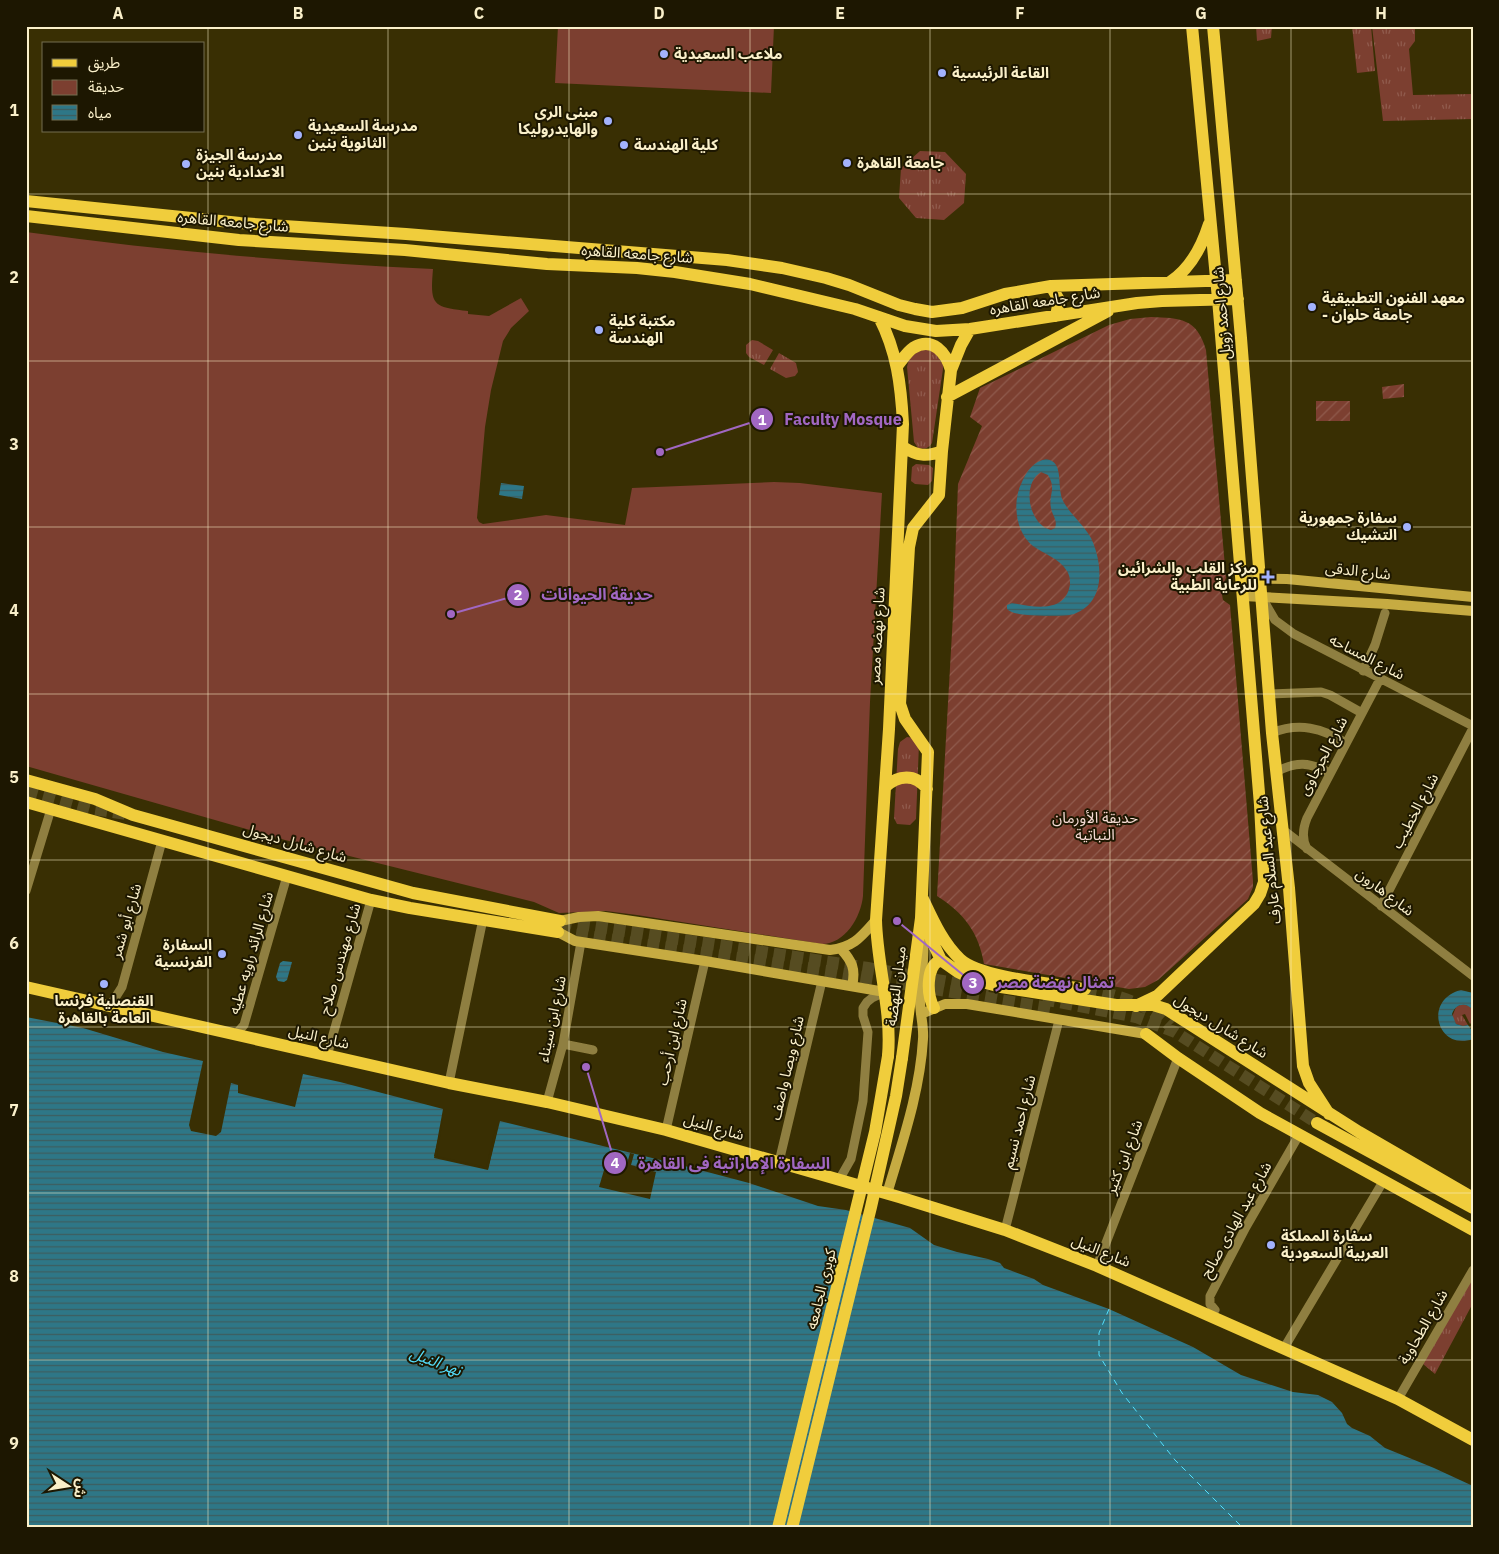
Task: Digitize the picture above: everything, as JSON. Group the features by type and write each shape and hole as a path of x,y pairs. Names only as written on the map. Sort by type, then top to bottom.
{"main road":[{"name":"شارع احمد زويل","path":"1192,26 1218,298 1243,596"},
{"name":"شارع احمد زويل","path":"1213,26 1238,299 1261,597"},
{"path":"1207,191 1218,193 1228,190"},
{"name":"شارع جامعه القاهره","path":"26,201 240,223 406,234 727,260 782,268 826,278 899,305 915,310 932,312 962,308 1005,294 1051,286 1236,280"},
{"name":"شارع جامعه القاهره","path":"26,216 239,240 404,250 547,264 637,268 717,278 807,297 904,326 922,330 950,332 1118,306 1162,301 1218,298 1238,299"},
{"path":"1170,282 1178,277 1194,257 1210,222"},
{"path":"239,240 240,223"},
{"path":"547,264 546,257 549,246"},
{"path":"1051,286 1058,300 1056,316"},
{"path":"947,397 1118,306"},
{"name":"شارع نهضه مصر","path":"879,317 893,349 897,366 902,400 903,447 876,920 879,959"},
{"name":"شارع نهضه مصر","path":"921,918 928,752 905,719 900,704 910,537 918,520 940,495 942,451 951,370 961,345 970,330"},
{"path":"897,366 912,349 920,345 928,345 936,347 943,352 948,359 951,370"},
{"path":"903,447 912,453 922,456 942,451"},
{"name":"شارع عبد السلام عارف","path":"1136,1006 1157,996 1258,899 1264,882 1262,831 1243,596"},
{"name":"شارع عبد السلام عارف","path":"1261,597 1281,829 1289,888 1303,1066 1309,1083 1329,1114"},
{"path":"885,786 894,780 905,777 918,780 927,788"},
{"name":"شارع شارل ديجول","path":"26,780 94,799 133,815 413,893 559,926"},
{"path":"26,802 371,900 483,919 559,926"},
{"path":"1262,831 1281,829"},
{"path":"922,896 941,934 959,958 976,969 1085,988"},
{"path":"921,918 941,960 933,965 930,974 929,994 934,1008"},
{"name":"ميدان النهضة","path":"902,1058 921,918"},
{"name":"ميدان النهضة","path":"879,959 889,1027 888,1056"},
{"name":"شارع شارل ديجول","path":"941,960 958,972 984,983 1116,1005 1153,1005 1166,1009 1329,1114 1473,1198"},
{"name":"شارع النيل","path":"26,987 327,1056 547,1102 666,1130 1005,1230 1096,1266 1398,1399 1473,1440"},
{"path":"1146,1034 1260,1113 1473,1230"},
{"name":"كوبرى الجامعه","path":"778,1528 875,1132 888,1056"},
{"name":"كوبرى الجامعه","path":"792,1528 871,1207 892,1115 902,1058"},
{"path":"1317,1123 1473,1208"}],"street":[{"name":"شارع الدقى","path":"1241,578 1287,579 1473,596"},
{"name":"شارع الدقى","path":"1243,596 1473,611"},
{"name":"شارع المساحه","path":"1261,597 1271,614 1287,630 1473,727"},
{"path":"1363,670 1375,645 1385,613"},
{"name":"شارع الجرجاوى","path":"1307,849 1303,843 1304,826 1380,679"},
{"path":"1269,694 1321,692 1362,713"},
{"path":"1272,733 1285,728 1302,727 1327,732 1346,744"},
{"name":"شارع الخطيب","path":"1381,906 1473,727"},
{"path":"1276,772 1289,765 1307,764 1330,773"},
{"path":"26,891 51,808"},
{"name":"شارع هارون","path":"1281,829 1473,976"},
{"name":"شارع أبو شمر","path":"110,1006 122,987 162,841"},
{"name":"شارع الرائد راويه عطيه","path":"235,1035 244,1025 287,876"},
{"name":"شارع مهندس صلاح","path":"327,1056 371,900"},
{"path":"876,920 858,940 841,949 830,950 598,916 579,917 559,926 569,938 581,942 885,992"},
{"path":"887,1194 912,1112 924,1037 921,1014 924,962 921,918"},
{"path":"449,1083 483,919"},
{"name":"شارع ابن سيناء","path":"547,1102 563,1044 581,942"},
{"path":"841,949 852,962 854,968 852,986"},
{"name":"شارع ابن أرحب","path":"666,1130 705,961"},
{"name":"شارع ويصا واصف","path":"779,1162 822,981"},
{"path":"839,1180 851,1159 863,1101 868,1032 863,1016 863,1008 872,998 885,992"},
{"path":"921,1014 944,1004 967,1004 1146,1034"},
{"name":"شارع احمد نسيم","path":"1005,1230 1059,1020"},
{"path":"563,1044 593,1050"},
{"name":"شارع ابن كثير","path":"1096,1266 1178,1058"},
{"name":"شارع عبد الهادى صالح","path":"1209,1316 1215,1310 1210,1304 1210,1296 1299,1135"},
{"path":"1284,1348 1384,1180"},
{"name":"شارع الطحاوية","path":"1398,1399 1473,1270"}],"green space":[{"name":"ملاعب السعيدية","path":"558,26 774,26 771,93 555,83"},
{"path":"1256,26 1272,26 1271,38 1257,41"},
{"path":"1352,26 1371,26 1375,71 1357,73"},
{"path":"1372,26 1415,26 1415,41 1409,49 1413,95 1473,94 1473,119 1383,121"},
{"path":"920,151 945,152 966,174 964,203 944,220 916,218 899,198 901,168"},
{"path":"26,232 127,245 229,255 433,269 432,290 436,302 447,308 468,311 468,314 489,316 521,298 529,311 511,328 503,341 491,390 485,427 477,518 483,524 546,515 625,525 632,488 774,482 800,483 882,493 870,702 863,896 859,912 845,934 830,943 822,944 606,911 559,913 534,902 285,840 26,766"},
{"name":"حديقة الأورمان النباتية","path":"1151,317 1179,319 1186,322 1198,331 1206,350 1226,578 1222,594 1223,600 1230,605 1253,887 1248,899 1158,980 1145,987 1129,989 984,964 982,953 969,925 955,909 937,896 953,615 958,484 982,426 970,417 980,388 1109,325 1130,319"},
{"path":"752,340 758,341 773,350 764,365 749,357 746,353 746,345"},
{"path":"924,349 935,352 943,365 943,369 932,443 928,447 918,448 914,442 907,367 913,355"},
{"path":"779,353 796,363 798,372 795,376 786,378 770,369"},
{"path":"1404,384 1404,397 1383,399 1382,387"},
{"path":"1316,401 1350,401 1350,421 1316,421"},
{"path":"916,464 929,465 933,468 932,481 928,485 915,484 911,481 912,467"},
{"path":"907,737 914,738 919,744 916,819 910,825 897,824 894,818 898,749 900,742"},
{"path":"1462,1004 1469,1006 1473,1010 1473,1021 1470,1024 1465,1014 1462,1015 1468,1025 1463,1026 1456,1024 1452,1017 1456,1007"},
{"path":"1473,1272 1473,1303 1435,1374 1423,1364"}],"water":[{"path":"1042,460 1052,461 1056,465 1063,501 1091,538 1098,559 1099,581 1097,592 1084,609 1071,615 1028,615 1015,613 1007,609 1007,605 1012,603 1036,606 1053,605 1065,597 1070,587 1067,571 1056,559 1033,546 1027,540 1022,533 1017,516 1017,498 1022,482 1031,468","holes":["1041,472 1048,475 1052,485 1050,503 1056,522 1055,528 1051,530 1043,527 1037,521 1030,504 1031,485 1035,478"]},
{"path":"501,483 524,486 522,499 499,495"},
{"path":"283,961 292,962 287,980 284,982 278,981 276,977 280,963"},
{"path":"1461,990 1473,993 1473,1010 1470,1007 1461,1005 1452,1014 1456,1024 1468,1025 1473,1032 1473,1039 1461,1041 1451,1038 1444,1032 1439,1023 1438,1013 1441,1004 1449,996"},
{"name":"نهر النيل","path":"26,1017 83,1028 163,1052 203,1061 189,1125 191,1131 216,1136 221,1132 231,1083 238,1085 238,1093 295,1107 303,1074 443,1109 434,1158 488,1170 500,1121 681,1165 749,1183 818,1206 846,1210 910,1228 934,1245 1000,1263 1004,1268 1034,1279 1043,1285 1109,1309 1193,1347 1241,1375 1293,1392 1318,1395 1332,1402 1342,1413 1347,1424 1370,1436 1385,1448 1473,1486 1473,1528 26,1528"}],"pier":[{"path":"443,1118 437,1156 486,1167 495,1130 497,1131 488,1169 434,1156"},
{"path":"630,1153 634,1154 631,1165 656,1172 650,1199 599,1187 607,1160 627,1164"}],"ferry route":[{"path":"1109,1309 1099,1333 1099,1355 1122,1393 1175,1460 1243,1528"}],"tunnel":[{"path":"26,790 94,809 126,814"},
{"path":"560,921 868,968 989,989"},
{"path":"558,932 826,971 1055,1009"},
{"path":"1085,989 1119,997 1141,1005 1170,1026"},
{"path":"1043,999 1136,1017 1175,1032 1317,1123"}],"place":[{"name":"ملاعب السعيدية","path":"664,54"},
{"name":"القاعة الرئيسية","path":"942,73"},
{"name":"مبنى الرى والهايدروليكا","path":"608,121"},
{"name":"مدرسة السعيدية الثانوية بنين","path":"298,135"},
{"name":"كلية الهندسة","path":"624,145"},
{"name":"جامعة القاهرة","path":"847,163"},
{"name":"مدرسة الجيزة الاعدادية بنين","path":"186,164"},
{"name":"معهد الفنون التطبيقية - جامعة حلوان","path":"1312,307"},
{"name":"مكتبة كلية الهندسة","path":"599,330"},
{"name":"Faculty Mosque","path":"660,452"},
{"name":"سفارة جمهورية التشيك","path":"1407,527"},
{"name":"مركز القلب والشرائين للرعاية الطبية","path":"1268,577"},
{"name":"حديقة الحيوانات","path":"451,614"},
{"name":"تمثال نهضة مصر","path":"897,921"},
{"name":"السفارة الفرنسية","path":"222,954"},
{"name":"القنصلية فرنسا العامة بالقاهرة","path":"104,984"},
{"name":"السفارة الإماراتية فى القاهرة","path":"586,1067"},
{"name":"سفارة المملكة العربية السعودية","path":"1271,1245"}]}
